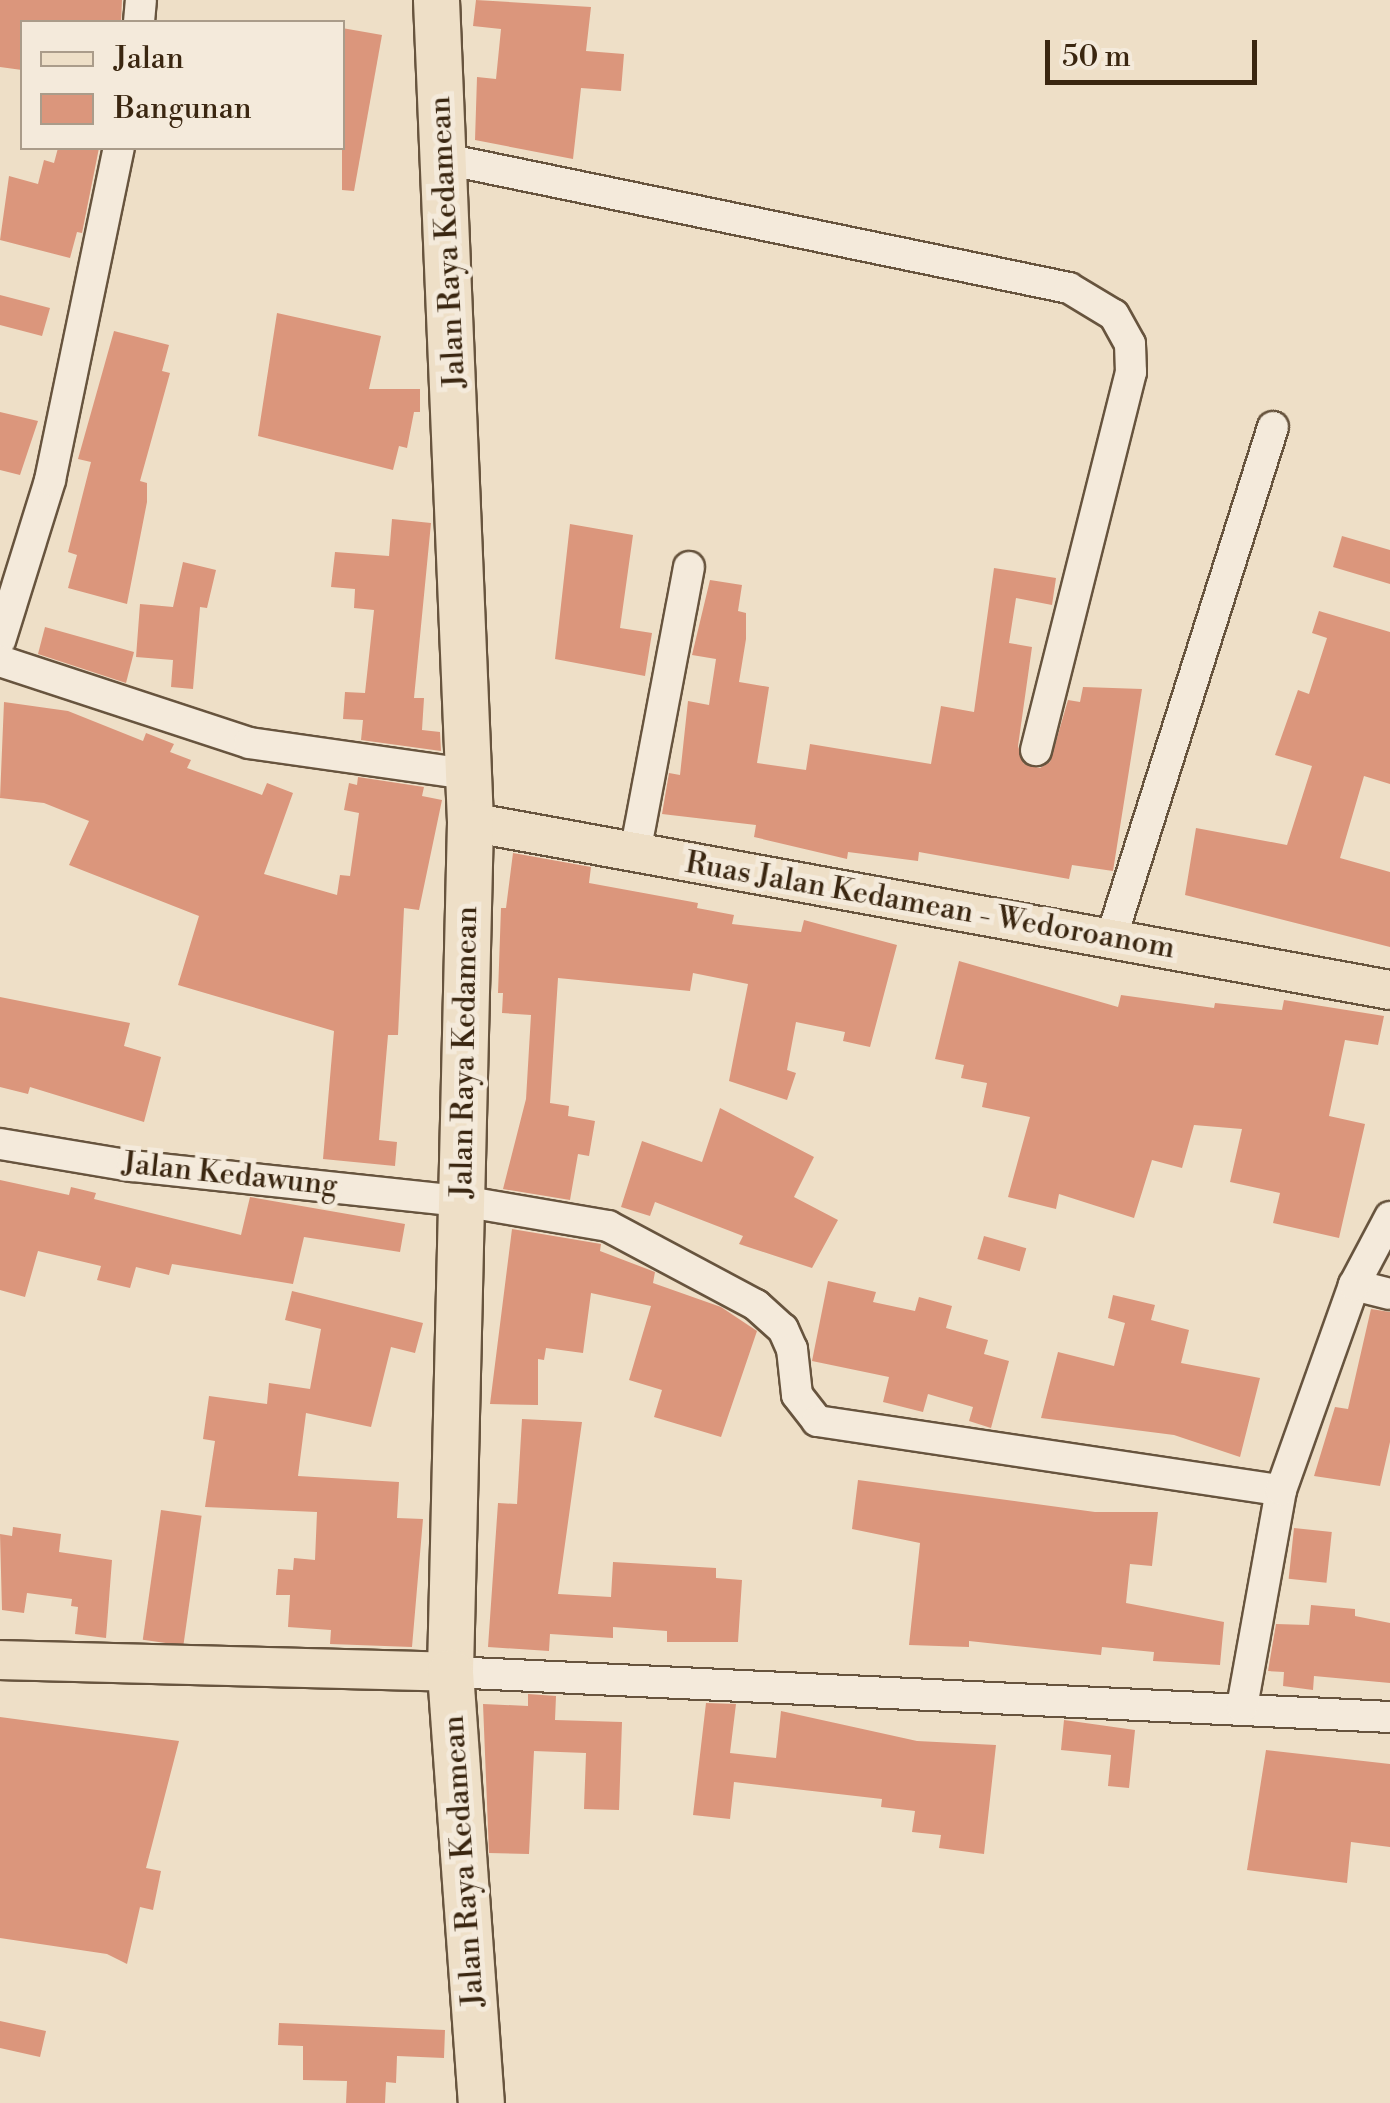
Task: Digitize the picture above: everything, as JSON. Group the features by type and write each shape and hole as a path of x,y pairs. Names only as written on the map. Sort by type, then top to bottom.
{"highway":[{"name":"Jalan Raya Kedamean","path":"436,0 470,822 450,1672 481,2103"}],"main road":[{"name":"Ruas Jalan Kedamean - Wedoroanom","path":"470,822 1390,990"},
{"path":"0,1660 450,1672"}],"street":[{"path":"0,641 50,480 119,150"},
{"path":"444,158 1050,283 1101,302 1130,344 1131,372 1036,750"},
{"path":"1112,939 1272,426"},
{"path":"636,852 689,566"},
{"path":"0,661 248,743 468,774"},
{"name":"Jalan Kedawung","path":"0,1144 132,1166 462,1201 608,1226 756,1305 783,1330 792,1349 797,1396 817,1422 1280,1490"},
{"path":"1242,1707 1280,1490 1354,1285 1390,1218"},
{"path":"1354,1285 1390,1294"},
{"path":"450,1672 1390,1717"}],"building":[{"path":"0,0 122,0 121,20 20,20 20,70 0,67"},
{"path":"476,0 591,7 586,51 624,54 621,91 581,88 573,159 475,140 477,77 496,79 501,29 473,26"},
{"path":"345,29 382,35 354,191 342,190"},
{"path":"57,150 99,150 82,233 77,232 70,258 0,240 9,176 38,184 44,160 54,163"},
{"path":"0,295 50,308 42,336 0,325"},
{"path":"277,313 381,336 369,389 420,389 420,412 414,412 407,448 399,446 393,470 258,436"},
{"path":"114,331 169,345 162,371 170,373 140,481 147,483 147,502 127,604 68,588 77,555 68,552 91,462 78,459"},
{"path":"0,412 38,421 20,475 0,470"},
{"path":"392,519 431,523 414,698 424,698 422,730 440,732 441,751 361,740 363,720 343,719 345,692 365,693 374,610 354,608 355,589 331,587 335,552 389,556"},
{"path":"570,524 633,535 620,628 652,633 645,676 555,659"},
{"path":"1342,536 1390,550 1390,584 1333,567"},
{"path":"183,562 216,570 207,608 200,607 193,689 171,687 173,660 136,657 140,604 173,607"},
{"path":"994,568 1056,578 1052,605 1016,598 1009,643 1032,647 1018,746 1024,764 1040,768 1050,762 1068,700 1080,702 1083,687 1142,689 1113,871 1072,865 1069,879 919,852 918,861 848,852 847,859 754,837 756,825 662,814 669,773 680,775 688,701 709,705 716,659 692,655 710,580 742,585 738,611 746,613 746,639 739,682 769,687 757,763 806,770 810,744 931,764 941,706 974,712"},
{"path":"1319,611 1390,632 1390,784 1364,776 1340,858 1390,872 1390,947 1185,895 1196,828 1287,845 1312,766 1275,755 1298,690 1309,694 1327,638 1312,633"},
{"path":"45,627 134,652 126,683 38,654"},
{"path":"4,702 68,711 143,741 146,733 174,744 170,752 191,760 187,768 262,795 267,783 293,793 264,874 337,895 340,875 350,876 359,813 344,810 349,783 357,785 358,777 424,787 422,796 442,800 419,910 404,908 398,1035 388,1035 379,1140 397,1142 395,1166 323,1159 334,1031 178,985 199,916 69,865 89,821 44,803 0,798"},
{"path":"513,853 591,867 589,883 698,903 697,908 734,915 732,924 801,932 804,920 897,945 870,1047 843,1041 845,1032 796,1022 787,1070 796,1073 787,1100 729,1081 748,984 693,973 690,991 558,978 550,1103 569,1106 568,1116 595,1121 589,1156 578,1154 570,1200 503,1189 526,1099 531,1015 502,1013 503,993 498,993 501,908 506,908"},
{"path":"959,961 1118,1007 1121,995 1214,1008 1215,1003 1282,1010 1284,1000 1384,1016 1378,1045 1345,1040 1329,1116 1365,1124 1339,1238 1273,1223 1280,1193 1230,1182 1242,1129 1194,1125 1182,1168 1152,1160 1134,1218 1059,1194 1056,1209 1008,1197 1030,1117 982,1107 987,1083 961,1078 964,1065 935,1059"},
{"path":"0,997 130,1023 124,1046 161,1057 144,1122 30,1087 28,1094 0,1087"},
{"path":"720,1108 814,1157 794,1197 838,1220 812,1268 739,1244 743,1236 655,1202 650,1216 621,1207 642,1141 702,1162"},
{"path":"0,1180 69,1195 71,1187 96,1193 94,1199 241,1235 250,1197 405,1224 400,1252 304,1237 293,1284 172,1264 169,1275 136,1267 130,1288 97,1280 101,1266 38,1251 25,1297 0,1290"},
{"path":"512,1229 601,1244 600,1251 655,1272 653,1283 721,1307 757,1331 721,1437 654,1417 662,1390 629,1380 651,1306 591,1293 583,1353 546,1348 544,1360 538,1359 538,1405 490,1404"},
{"path":"984,1236 1026,1248 1020,1271 977,1259"},
{"path":"828,1281 876,1292 873,1302 915,1311 919,1297 952,1306 946,1328 988,1340 984,1354 1009,1361 991,1428 969,1421 973,1407 928,1394 923,1412 883,1402 889,1377 812,1361"},
{"path":"292,1291 423,1323 415,1353 391,1347 371,1427 306,1413 298,1476 399,1482 397,1518 423,1519 412,1647 330,1644 331,1630 288,1627 290,1595 276,1595 278,1569 293,1570 294,1558 315,1560 317,1512 205,1507 215,1441 203,1439 209,1396 267,1404 269,1383 310,1389 321,1329 285,1320"},
{"path":"1113,1295 1155,1305 1151,1320 1189,1330 1181,1363 1260,1378 1240,1457 1174,1435 1041,1418 1058,1352 1114,1366 1125,1323 1108,1318"},
{"path":"1371,1309 1390,1312 1390,1442 1380,1486 1314,1476 1335,1407 1348,1409"},
{"path":"522,1419 582,1422 558,1594 611,1597 613,1562 716,1568 716,1578 742,1580 738,1642 667,1642 667,1631 613,1627 613,1638 550,1634 549,1651 488,1647 498,1503 517,1504"},
{"path":"858,1480 1095,1512 1158,1512 1152,1566 1130,1564 1126,1603 1224,1622 1220,1665 1153,1661 1154,1652 1102,1647 1101,1655 969,1641 969,1647 909,1645 920,1543 852,1529"},
{"path":"161,1510 202,1516 183,1645 143,1640"},
{"path":"13,1527 61,1534 59,1552 112,1560 106,1638 75,1634 78,1607 71,1606 72,1599 27,1593 24,1613 2,1610 0,1534 12,1536"},
{"path":"1294,1528 1332,1532 1326,1583 1289,1579"},
{"path":"1311,1605 1355,1609 1355,1616 1390,1623 1390,1683 1314,1676 1313,1690 1283,1686 1284,1672 1268,1671 1276,1624 1309,1625"},
{"path":"528,1694 556,1696 555,1720 622,1722 619,1810 584,1809 586,1753 534,1751 529,1854 489,1853 483,1704 528,1706"},
{"path":"706,1703 736,1704 730,1753 776,1758 781,1711 917,1741 996,1745 984,1854 939,1848 941,1835 912,1832 915,1811 881,1807 882,1799 734,1782 730,1819 693,1815"},
{"path":"0,1717 179,1741 146,1868 161,1871 153,1910 140,1907 127,1964 107,1954 0,1938"},
{"path":"1064,1720 1135,1730 1129,1788 1108,1786 1111,1755 1061,1750"},
{"path":"1266,1750 1390,1764 1390,1847 1351,1842 1347,1883 1247,1870"},
{"path":"0,2021 46,2031 40,2057 0,2048"},
{"path":"279,2023 445,2030 444,2058 397,2056 396,2083 386,2082 385,2103 346,2103 347,2081 303,2080 303,2046 278,2045"}]}
